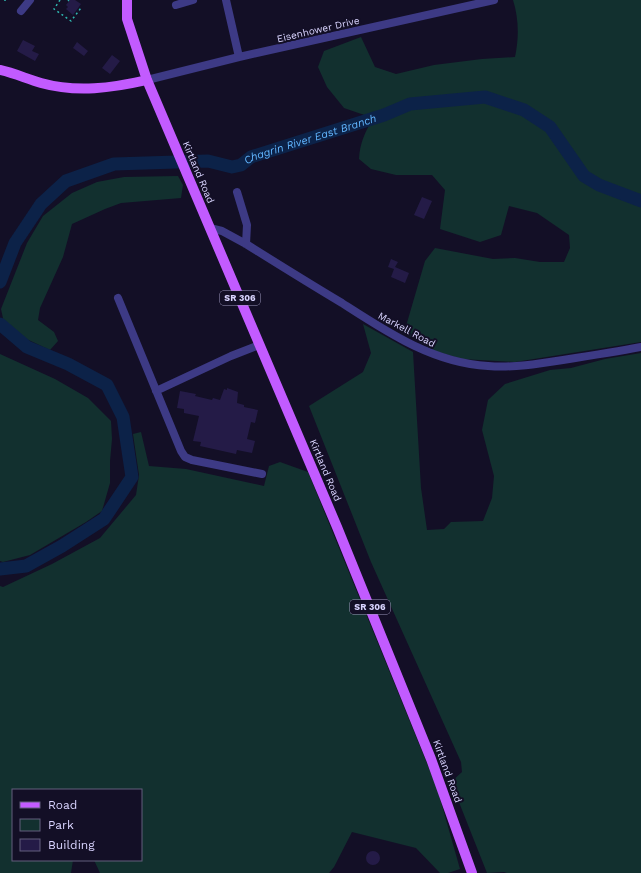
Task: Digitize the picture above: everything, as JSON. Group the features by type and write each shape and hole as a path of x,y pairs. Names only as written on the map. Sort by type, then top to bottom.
{"main road":[{"name":"Kirtland Road","path":"126,0 128,19 147,80 337,527 431,759 472,873"},
{"path":"0,70 41,83 77,89 113,88 147,80"}],"street":[{"path":"21,11 30,0"},
{"path":"176,5 193,0"},
{"path":"226,0 239,57"},
{"name":"Eisenhower Drive","path":"147,80 458,3 494,0"},
{"path":"237,192 248,225 246,244"},
{"name":"Markell Road","path":"210,228 222,231 246,244 396,336 432,354 454,361 487,366 518,366 611,353 641,347"},
{"path":"118,298 181,451 185,457 192,460 262,474"},
{"path":"156,391 259,344"}],"path":[{"path":"60,0 54,9 71,21 81,8"}],"green space":[{"path":"513,0 641,0 641,342 515,362 462,359 435,351 404,333 425,261 435,248 493,259 515,258 540,262 564,262 570,248 569,235 537,213 509,206 501,235 480,242 440,229 445,190 432,175 396,175 371,169 359,159 363,138 373,118 344,108 327,87 318,67 324,51 361,37 375,67 396,74 434,65 482,59 515,57 518,28"},
{"path":"178,176 183,185 181,198 121,203 72,224 63,257 40,308 38,320 54,332 58,341 50,350 20,336 4,323 1,309 27,243 43,216 72,193 97,182 124,177"},
{"path":"363,324 413,352 421,488 427,530 444,529 451,522 483,521 492,498 494,476 482,430 488,400 505,384 550,370 571,368 605,359 641,353 641,873 487,873 451,782 462,772 461,762 371,562 309,406 363,372 371,353"},
{"path":"0,354 55,379 88,398 111,421 112,439 110,483 102,511 30,555 3,562 0,561"},
{"path":"141,432 149,466 186,469 264,486 269,466 280,462 308,472 437,788 460,869 448,873 440,873 416,848 352,832 334,867 329,873 100,873 94,861 142,861 142,789 12,789 12,861 73,861 71,873 0,873 0,586 3,587 52,564 100,538 136,495 139,475 133,434"}],"building":[{"path":"70,0 75,0 81,4 73,15 66,9 68,7 66,5"},
{"path":"23,40 35,46 32,51 39,54 35,61 17,51"},
{"path":"77,42 88,51 84,56 73,48"},
{"path":"112,55 120,61 110,74 102,68"},
{"path":"422,197 432,201 424,219 414,215"},
{"path":"391,259 398,262 395,267 409,273 405,283 391,277 394,269 388,267"},
{"path":"227,388 238,392 237,403 244,405 244,407 258,410 255,423 251,422 247,439 255,441 252,453 237,450 236,454 200,446 201,442 193,441 199,416 184,413 184,409 177,408 180,391 196,394 195,396 212,400 213,398 220,400 224,389 227,390"},
{"path":"373,851 378,853 380,858 378,863 373,865 368,863 366,858 368,853"}],"waterway":[{"name":"Chagrin River East Branch","path":"0,282 15,243 41,204 66,181 114,164 208,161 232,167 241,165 251,157 384,115 410,104 485,97 524,110 550,127 584,176 599,185 641,201"},
{"name":"Chagrin River East Branch","path":"0,324 27,347 68,364 107,385 123,417 132,477 104,519 62,546 26,566 0,569"}]}
